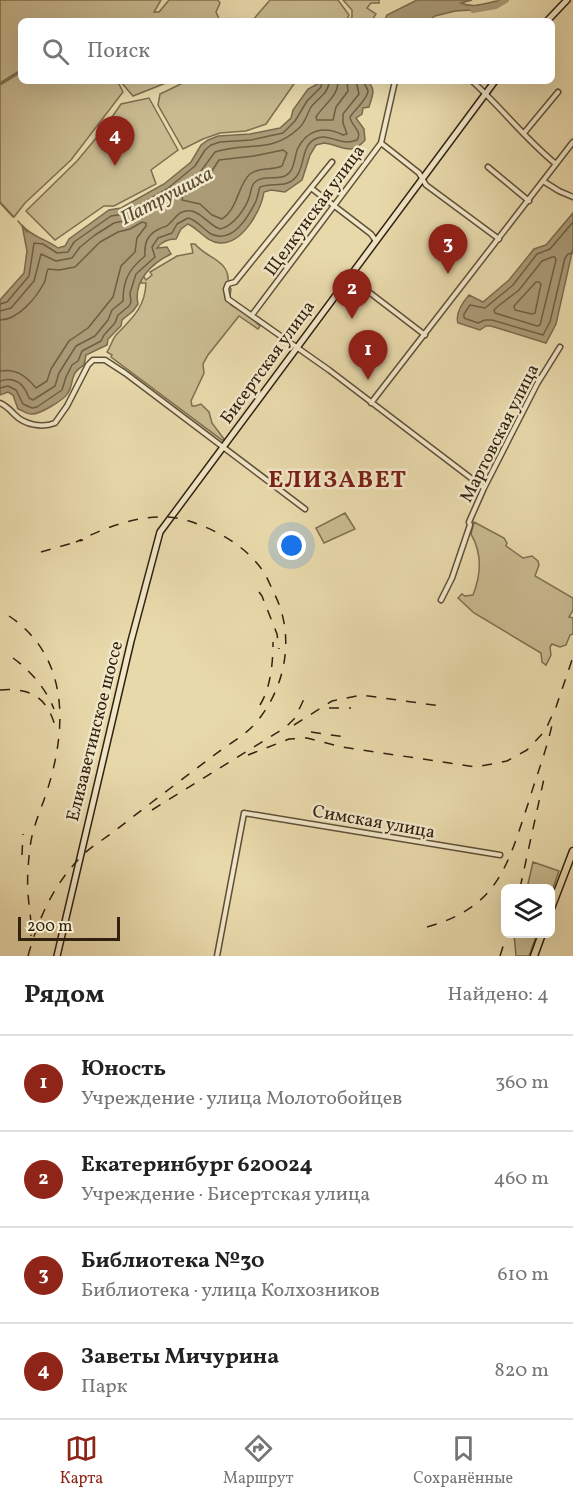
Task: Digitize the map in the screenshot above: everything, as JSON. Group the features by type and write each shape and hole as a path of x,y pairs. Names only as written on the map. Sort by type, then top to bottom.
{"main road":[{"path":"550,18 567,0"},
{"name":"Бисертская улица","path":"170,517 493,84"},
{"name":"Елизаветинское шоссе","path":"57,956 131,641 160,532 170,517"},
{"path":"555,900 568,873 573,851"},
{"path":"534,956 540,938"}],"street":[{"name":"Щелкунская улица","path":"252,315 381,143 394,84"},
{"path":"475,84 533,145 556,164"},
{"path":"524,133 558,92"},
{"path":"371,403 573,142"},
{"path":"381,143 419,173 421,179 499,239"},
{"path":"332,162 235,282 228,284 226,289 228,299 484,488"},
{"path":"488,167 529,201"},
{"path":"543,181 559,192 573,197"},
{"path":"311,188 371,234 376,241"},
{"path":"365,289 425,335"},
{"name":"Мартовская улица","path":"441,600 452,578 470,525 469,522 484,488 537,384 560,347"},
{"path":"0,403 15,416 30,423 40,426 55,423 67,406 88,365 93,360 105,360 305,509"},
{"name":"Симская улица","path":"217,956 244,813 500,855"}],"shaded area":[{"path":"0,0 161,0 154,12 159,12 169,0 218,0 220,3 216,12 219,18 18,18 18,72 0,83"},
{"path":"270,0 338,0 349,15 348,18 255,18"},
{"path":"343,0 379,0 379,3 371,3 367,8 376,14 373,18 351,18 352,10"},
{"path":"18,74 18,84 119,84 123,92 71,160 25,203 14,217 0,202 0,85"},
{"path":"123,84 163,84 133,96"},
{"path":"181,84 294,84 266,124 246,131 220,133 183,149 158,105 160,94"},
{"path":"149,98 178,150 151,170 156,184 114,206 104,206 55,240 26,211 77,161 102,131 106,134 109,132 105,127 121,104"},
{"path":"191,244 195,244 222,265 226,270 231,289 227,299 231,305 248,315 260,326 258,329 239,316 203,364 204,373 191,401 192,406 201,404 209,412 212,423 224,439 222,440 107,352 116,335 140,306 146,283 141,283 141,279 144,277 146,280 152,275 150,272 177,256 193,253"},
{"path":"345,513 355,529 324,543 316,528"},
{"path":"474,522 504,538 506,546 523,558 532,556 539,565 535,576 573,598 573,610 569,617 573,618 573,634 570,635 566,645 560,647 552,644 551,655 546,665 542,662 541,653 474,613 458,598 462,594 473,595 478,580 479,556 471,534"},
{"path":"533,862 559,871 554,884 528,884"},
{"path":"514,938 536,938 529,956 516,956"}],"water":[{"path":"417,0 472,0 461,3 478,5 506,0 488,9 455,11 432,18 386,18 387,15"},
{"path":"317,84 370,84 373,93 369,107 363,108 362,114 356,118 364,129 365,140 350,149 324,143 316,145 310,155 302,180 285,192 271,190 264,192 250,225 236,238 228,242 215,242 188,224 181,229 176,239 161,244 157,248 167,247 171,254 157,262 141,280 137,296 138,304 122,320 121,326 108,339 107,345 86,355 84,365 74,375 68,393 57,403 35,414 29,414 18,409 13,395 8,392 0,395 0,300 24,273 27,251 22,225 29,232 58,248 65,246 69,239 109,210 121,208 164,184 191,162 201,145 208,140 218,136 250,134 280,128 291,118 293,110 308,89"},
{"path":"573,213 573,248 556,324 546,343 491,326 480,330 458,323 459,312 469,295 483,302 509,280 534,249 546,245"}],"waterway":[{"name":"Патрушиха","path":"473,10 496,6 506,0"},
{"path":"0,203 13,217"},
{"path":"18,221 27,232"}],"railway":[{"path":"28,956 47,905 60,882 81,856 253,726 273,697 284,664 285,629 275,595 256,562 220,534 189,521 161,517 117,525 76,542"},
{"path":"41,552 83,540"},
{"path":"259,592 277,634 279,649"},
{"path":"9,616 29,633 43,652 53,673 60,719 54,767 33,833 29,854 28,888 31,936"},
{"path":"260,705 269,682 273,642"},
{"path":"248,755 289,739 307,738 342,747 476,767 507,761 527,750 545,731 573,657"},
{"path":"13,658 37,681 47,694 54,709"},
{"path":"0,690 21,691 37,697 49,710 56,730"},
{"path":"294,725 332,701 361,695 441,706"},
{"path":"152,810 286,727 295,718 304,699"},
{"path":"329,708 351,708"},
{"path":"427,927 451,919 470,908 485,896 496,882 513,847 552,725"},
{"path":"311,732 345,737"},
{"path":"521,884 545,774"},
{"path":"22,855 23,834"},
{"path":"500,956 506,938"}],"place":[{"name":"Заветы Мичурина","path":"115,166"},
{"name":"Библиотека №30","path":"448,274"},
{"name":"Екатеринбург 620024","path":"352,319"},
{"name":"Юность","path":"368,380"}],"district":[{"name":"ЕЛИЗАВЕТ","path":"338,479"}]}
